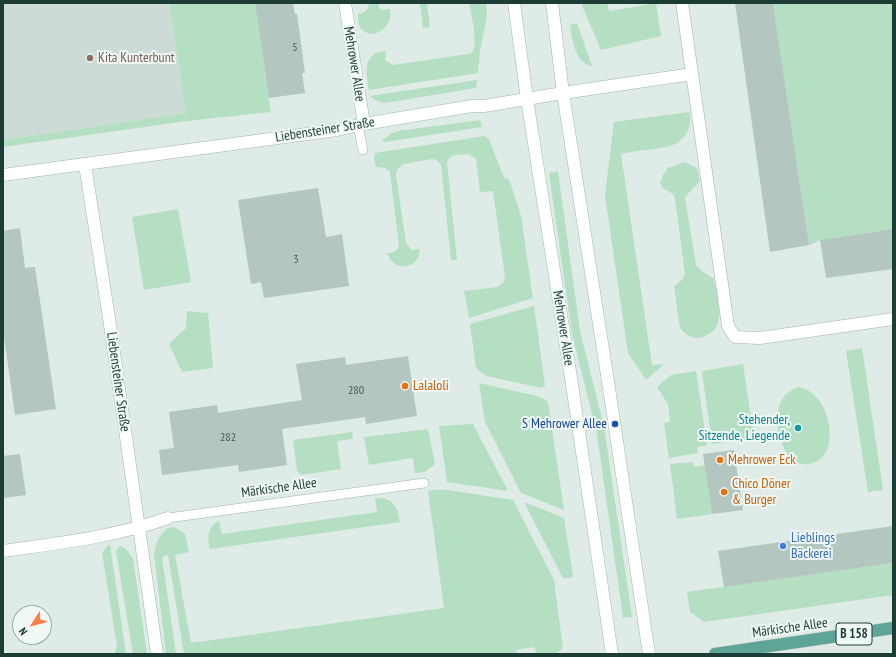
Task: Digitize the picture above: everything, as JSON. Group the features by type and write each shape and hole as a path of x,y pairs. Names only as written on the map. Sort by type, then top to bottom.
{"main road":[{"name":"Märkische Allee","path":"715,654 893,628"}],"street":[{"name":"Mehrower Allee","path":"345,3 361,125"},
{"name":"Mehrower Allee","path":"514,3 527,99 612,654"},
{"path":"552,3 563,93 649,654"},
{"path":"682,3 728,326 735,337 760,338 893,320"},
{"path":"563,93 692,74"},
{"name":"Liebensteiner Straße","path":"3,175 337,130 472,106 484,106 563,93"},
{"name":"Liebensteiner Straße","path":"85,165 109,318 138,528"},
{"name":"Märkische Allee","path":"3,551 84,540 138,528 168,518"},
{"path":"138,528 157,654"}],"lane":[{"path":"361,125 363,150"},
{"name":"Märkische Allee","path":"168,518 424,483"}],"shaded area":[{"name":"Kita Kunterbunt","path":"3,3 169,3 186,113 3,140"}],"green space":[{"path":"169,3 255,3 271,112 187,121 3,147 3,140 186,113"},
{"path":"369,3 378,3 381,10 390,9 389,22 385,27 381,31 370,34 365,32 360,27 358,22 358,14 366,11"},
{"path":"420,3 427,3 430,27 423,28"},
{"path":"469,3 486,3 487,16 480,51 478,73 369,90 367,64 373,55 378,53 386,51 385,60 393,65 468,54 473,51 475,43"},
{"path":"581,3 607,3 609,11 656,3 661,36 601,50"},
{"path":"773,3 893,3 893,229 820,240 809,245"},
{"path":"577,23 592,66 582,61 575,50 570,25"},
{"path":"477,80 476,88 384,103 375,100 370,96"},
{"path":"689,112 689,127 685,136 678,143 667,147 621,154 652,365 664,364 646,380 628,353 605,195 614,122"},
{"path":"480,120 482,127 385,142 381,141 392,133 398,131"},
{"path":"484,136 489,139 504,178 509,179 521,216 533,298 469,318 464,291 497,287 503,283 505,277 493,191 480,192 476,159 469,154 459,155 451,157 447,162 457,260 451,260 441,165 437,160 432,159 403,164 397,170 396,175 406,243 412,250 420,249 415,262 410,265 400,266 390,259 387,253 394,252 399,246 390,172 385,168 376,167 374,159 375,153"},
{"path":"684,162 697,168 700,181 685,198 696,265 714,279 719,309 718,323 715,329 709,334 699,338 686,334 680,326 674,286 682,280 685,274 675,199 673,194 664,189 660,184 663,175 668,168"},
{"path":"558,171 580,331 604,427 632,617 623,618 597,434 572,334 549,173"},
{"path":"178,209 191,282 144,290 132,217"},
{"path":"534,306 545,386 542,388 486,376 476,368 470,324"},
{"path":"187,311 208,313 213,368 182,372 169,344 186,328"},
{"path":"862,348 883,490 868,492 846,351"},
{"path":"743,364 754,438 712,444 702,371"},
{"path":"696,371 707,445 697,447 698,453 669,458 664,423 670,422 668,404 657,387 671,375"},
{"path":"479,383 541,397 548,402 564,510 521,493 485,422"},
{"path":"799,387 810,392 819,400 825,412 829,426 830,439 827,451 820,459 809,464 799,463 791,457 784,448 778,425 778,413 781,402 786,394"},
{"path":"473,424 508,491 447,482 439,426"},
{"path":"428,429 435,464 425,472 415,473 413,458 369,465 364,437"},
{"path":"352,432 353,439 337,441 341,469 301,475 297,471 293,440"},
{"path":"693,462 694,467 705,465 712,514 677,519 670,464"},
{"path":"448,490 513,500 554,580 563,648 560,651 551,654 537,654 534,647 516,650 517,654 184,654 168,555 162,557 176,654 166,654 154,554 162,533 168,528 174,527 185,534 189,552 175,555 191,643 444,608 428,491"},
{"path":"382,498 396,507 400,522 210,549 208,537 210,529 219,521 222,534 377,512 375,499"},
{"path":"524,502 564,518 573,576 571,578 563,578"},
{"path":"108,545 110,545 126,654 113,654 117,646 102,553"},
{"path":"120,546 126,549 133,559 147,654 133,654 116,551"},
{"path":"893,563 893,595 704,622 690,612 687,592"}],"building":[{"path":"255,3 293,3 295,14 297,14 305,73 302,73 305,93 269,98"},
{"path":"735,3 773,3 809,245 770,252"},
{"path":"318,188 326,237 342,234 349,286 264,298 261,282 251,284 238,200"},
{"path":"20,228 25,268 35,267 56,409 15,415 3,330 3,231"},
{"path":"893,229 893,269 826,278 820,240"},
{"path":"408,356 417,416 366,424 365,417 282,429 287,465 239,472 238,465 162,475 159,450 174,448 169,412 217,405 218,413 302,400 296,364 345,357 346,365"},
{"name":"Chico Döner & Burger","path":"734,450 743,510 712,514 703,454"},
{"path":"20,454 26,495 3,498 3,456"},
{"path":"893,526 893,563 724,587 718,551"}],"place":[{"name":"Kita Kunterbunt","path":"90,58"},
{"name":"Lalaloli","path":"405,386"},
{"name":"S Mehrower Allee","path":"615,424"},
{"name":"Stehender, Sitzende, Liegende","path":"798,428"},
{"name":"Mehrower Eck","path":"720,460"},
{"name":"Chico Döner & Burger","path":"724,492"},
{"name":"Lieblings Bäckerei","path":"783,546"}]}
